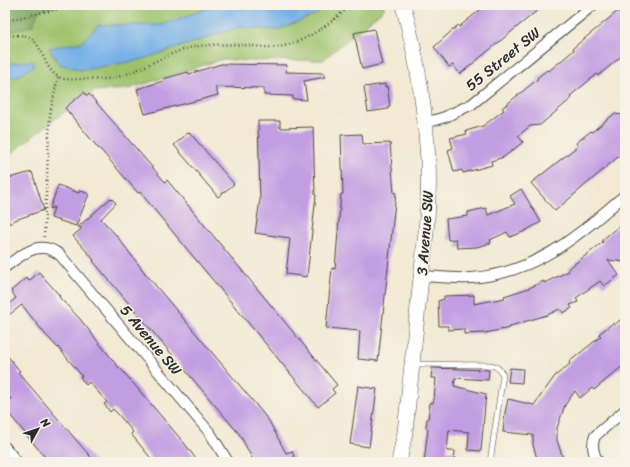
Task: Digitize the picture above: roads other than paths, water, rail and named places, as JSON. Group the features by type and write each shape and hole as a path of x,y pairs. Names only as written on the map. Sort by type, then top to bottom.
{"street":[{"name":"3 Avenue SW","path":"399,462 405,432 422,276 427,228 428,192 428,161 421,89 416,58 403,5"},
{"name":"55 Street SW","path":"425,123 445,117 472,104 593,5"},
{"path":"422,276 454,278 482,277 534,262 557,250 579,234 625,195"},
{"name":"5 Avenue SW","path":"5,267 25,252 33,249 43,247 50,248 60,255 210,433 228,462"},
{"path":"598,462 593,450 593,441 595,436 625,410"},
{"path":"5,448 17,462"}],"lane":[{"path":"412,364 490,364 500,369 503,375 490,462"}],"water":[{"path":"216,5 321,5 318,14 277,30 240,27 140,60 82,70 59,64 49,48 82,42 98,25 162,25"},
{"path":"33,61 34,66 16,77 5,79 5,64"}]}
